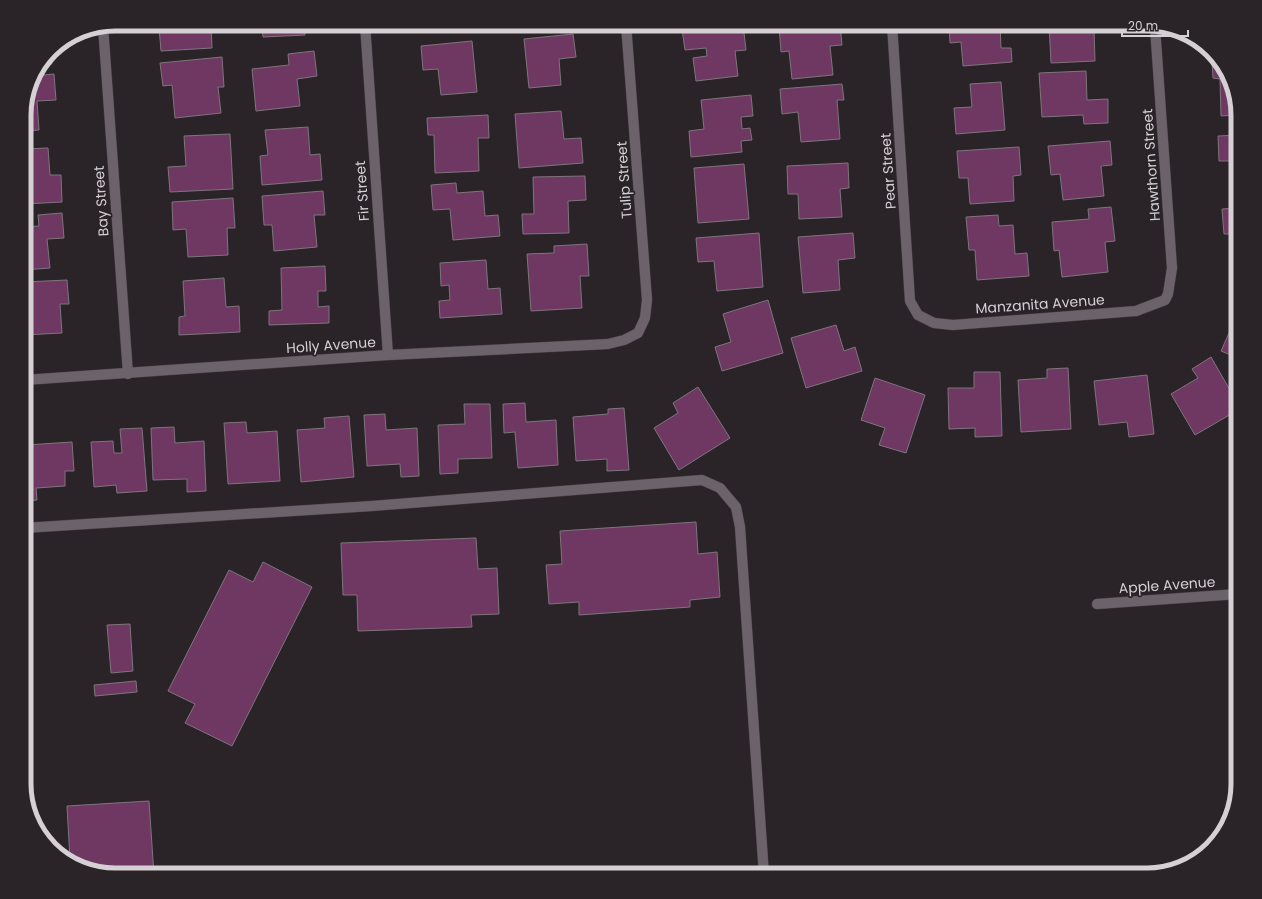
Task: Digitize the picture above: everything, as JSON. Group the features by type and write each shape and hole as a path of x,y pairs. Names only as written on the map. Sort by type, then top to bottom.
{"street":[{"name":"Fir Street","path":"365,31 388,355"},
{"name":"Tulip Street","path":"627,31 647,300 645,318 638,333"},
{"name":"Pear Street","path":"892,31 910,300 918,315"},
{"name":"Bay Street","path":"103,32 128,374"},
{"name":"Hawthorn Street","path":"1155,32 1172,268 1168,294 1165,300"},
{"name":"Manzanita Avenue","path":"918,315 934,323 953,325 1136,310 1165,300"},
{"name":"Holly Avenue","path":"31,380 388,355 608,344 624,340 638,333"},
{"path":"31,528 372,506 702,480 720,488 736,507 740,527 764,868"},
{"name":"Apple Avenue","path":"1097,604 1231,594"}],"building":[{"path":"159,31 211,31 212,48 161,51"},
{"path":"263,31 305,31 305,35 263,37"},
{"path":"682,31 744,31 746,50 735,51 738,76 696,81 693,58 707,56 706,48 685,50"},
{"path":"779,31 841,31 842,45 830,46 833,75 792,79 789,51 781,52"},
{"path":"949,31 1000,31 1001,48 1011,48 1012,62 963,66 961,42 950,43"},
{"path":"1049,31 1094,31 1095,61 1051,63"},
{"path":"573,34 576,57 559,59 561,85 529,88 524,39"},
{"path":"472,41 477,92 441,95 438,69 423,70 421,46"},
{"path":"314,51 317,76 297,79 300,106 256,111 252,69 289,65 288,54"},
{"path":"222,57 224,87 218,87 221,113 175,118 172,85 163,86 160,63"},
{"path":"1212,62 1225,83 1231,115 1221,116 1220,79 1213,78"},
{"path":"1086,71 1087,100 1108,99 1108,123 1084,124 1083,115 1042,117 1039,73"},
{"path":"54,74 56,100 37,101 39,130 31,131 31,109 34,93 41,75"},
{"path":"1001,82 1005,130 956,134 954,108 972,107 970,84"},
{"path":"842,84 844,100 837,100 840,139 801,142 798,112 782,114 780,89"},
{"path":"751,95 753,116 741,117 742,129 750,128 752,140 741,141 742,152 691,157 689,131 704,129 701,100"},
{"path":"561,111 564,139 581,138 583,163 519,168 515,114"},
{"path":"488,115 489,138 478,138 479,171 435,173 434,135 428,135 427,118"},
{"path":"308,127 310,155 320,154 322,180 262,185 260,156 268,155 265,130"},
{"path":"230,134 233,189 170,192 168,167 186,166 184,136"},
{"path":"1231,135 1231,189 1230,161 1219,161 1218,136"},
{"path":"1110,141 1112,165 1101,166 1104,196 1063,200 1060,174 1051,175 1048,146"},
{"path":"1019,147 1021,175 1013,176 1014,201 970,204 968,178 959,178 957,151"},
{"path":"48,148 50,175 61,175 62,202 31,204 31,149"},
{"path":"848,163 849,188 840,189 842,217 799,219 798,194 788,194 787,166"},
{"path":"744,164 749,219 698,223 694,168"},
{"path":"585,176 586,200 568,201 569,233 523,234 522,214 534,214 533,177"},
{"path":"456,183 457,193 483,191 485,216 498,215 500,236 453,240 450,209 433,210 431,185"},
{"path":"323,191 325,215 314,215 317,247 274,251 272,225 264,225 262,196"},
{"path":"233,198 235,228 227,228 228,255 188,257 186,229 173,230 172,202"},
{"path":"1111,207 1115,241 1105,242 1108,272 1062,277 1059,250 1054,251 1052,222 1089,219 1088,209"},
{"path":"1231,208 1231,234 1224,234 1222,209"},
{"path":"62,213 64,238 47,239 50,268 31,269 31,227 39,226 38,215"},
{"path":"998,215 999,226 1013,225 1015,254 1027,253 1029,276 977,280 975,250 969,250 966,217"},
{"path":"759,233 763,287 717,291 714,261 698,262 696,238"},
{"path":"853,233 855,258 838,260 840,290 803,293 798,237"},
{"path":"587,244 589,276 580,276 582,308 531,311 527,254 554,253 554,246"},
{"path":"486,260 488,289 500,288 502,314 440,318 439,301 450,300 449,285 441,286 440,263"},
{"path":"325,266 326,291 318,291 318,307 329,306 329,323 269,325 269,311 282,310 281,268"},
{"path":"224,278 226,307 239,306 240,332 179,335 179,317 185,316 183,281"},
{"path":"67,280 69,304 60,304 62,333 31,335 31,282"},
{"path":"768,300 783,353 722,371 715,347 731,342 723,314"},
{"path":"836,325 844,351 855,347 862,371 806,388 791,338"},
{"path":"1231,328 1231,355 1221,351"},
{"path":"1211,357 1231,392 1231,414 1195,435 1171,394 1198,378 1192,369"},
{"path":"1068,368 1071,429 1021,432 1018,380 1047,378 1047,369"},
{"path":"974,372 1000,372 1002,436 975,437 975,428 949,429 948,388 974,388"},
{"path":"1147,375 1154,434 1129,437 1127,422 1099,425 1094,381"},
{"path":"875,378 925,395 906,453 879,445 885,428 861,420"},
{"path":"698,387 730,438 679,470 654,428 678,413 673,403"},
{"path":"525,403 526,422 556,420 558,465 518,468 515,432 504,433 503,404"},
{"path":"464,404 490,404 492,458 458,459 458,473 440,474 438,425 465,424"},
{"path":"624,408 629,470 607,471 607,459 576,461 573,417 608,414 608,409"},
{"path":"385,414 386,430 417,428 419,476 401,477 400,464 367,466 364,415"},
{"path":"349,416 354,477 301,482 297,430 325,428 324,418"},
{"path":"246,422 247,433 277,431 280,481 228,484 224,423"},
{"path":"174,427 175,443 204,441 206,491 187,492 187,479 153,480 151,428"},
{"path":"142,428 147,491 117,493 116,485 94,487 91,442 113,441 114,453 122,453 120,429"},
{"path":"72,442 74,471 65,471 65,486 36,488 37,500 31,500 31,445"},
{"path":"696,522 698,554 717,552 720,597 690,600 690,607 579,615 579,602 549,604 546,565 562,564 560,531"},
{"path":"476,538 478,569 497,568 499,614 471,615 472,627 358,631 357,595 343,595 341,543"},
{"path":"263,562 312,587 232,746 185,723 195,704 168,691 229,570 253,582"},
{"path":"130,624 133,671 111,673 107,625"},
{"path":"136,681 137,692 95,696 94,685"},
{"path":"149,801 154,868 109,868 88,864 70,855 67,806"}]}
